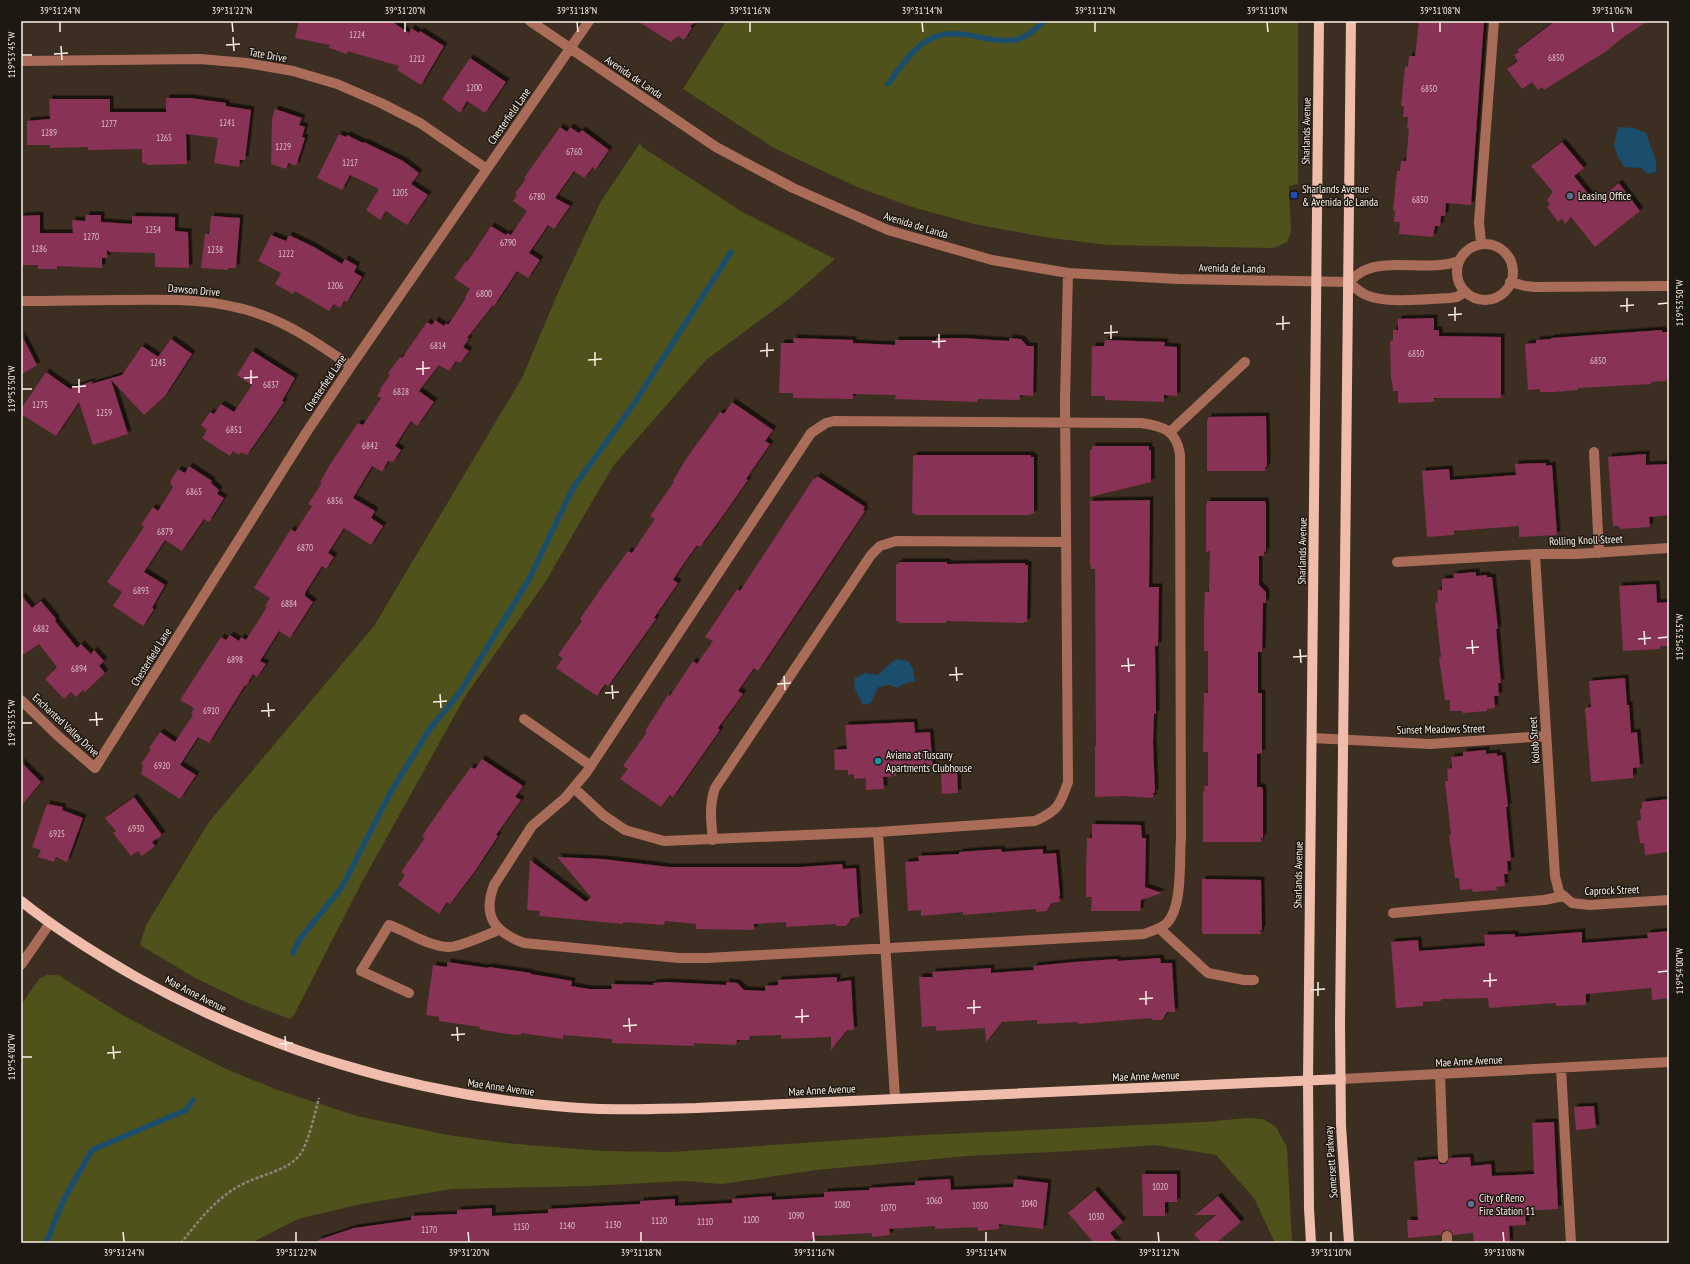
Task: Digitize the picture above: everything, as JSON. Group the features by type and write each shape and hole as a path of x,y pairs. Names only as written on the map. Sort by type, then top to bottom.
{"main road":[{"name":"Sharlands Avenue","path":"1308,1081 1318,21"},
{"path":"1341,1079 1340,1016 1351,21"},
{"name":"Mae Anne Avenue","path":"21,901 50,923 107,960 166,994 224,1022 284,1046 342,1066 417,1085 487,1098 556,1106 627,1110 1341,1079"},
{"name":"Somersett Parkway","path":"1341,1079 1341,1126 1349,1243"},
{"name":"Somersett Parkway","path":"1308,1081 1309,1208 1311,1243"}],"street":[{"name":"Avenida de Landa","path":"530,21 716,147 801,192 888,230 992,260 1068,273 1178,279 1348,282"},
{"name":"Chesterfield Lane","path":"95,768 306,433 350,366 589,21"},
{"path":"1481,243 1479,222 1494,21"},
{"name":"Tate Drive","path":"21,61 200,59 247,62 293,71 337,84 381,103 420,123 487,169"},
{"path":"1481,243 1494,245 1504,252 1511,262 1513,275 1508,287 1500,296 1488,300 1475,299 1465,292 1458,281 1456,269 1460,257 1469,248 1481,243"},
{"path":"1459,261 1438,266 1375,267 1363,271 1348,282 1364,294 1380,299 1450,298 1457,297 1465,292"},
{"path":"574,788 603,814 625,830 664,841 878,832 1035,821 1051,814 1062,801 1068,782 1065,424 1068,273"},
{"path":"1510,282 1535,287 1669,286"},
{"name":"Dawson Drive","path":"21,301 201,300 236,307 269,317 302,333 350,366"},
{"path":"1170,432 1245,362"},
{"path":"834,421 1141,424 1157,425 1170,432 1179,444 1180,454 1181,838 1177,898 1175,909 1166,924 1144,934 679,958 524,943 510,938 499,930 492,918 489,907 490,894 494,885 532,826 565,798 591,766 811,433 819,427 834,421"},
{"path":"1594,452 1599,553"},
{"path":"712,840 710,812 715,788 870,554 880,546 896,541 1066,542"},
{"name":"Rolling Knoll Street","path":"1537,586 1535,554 1599,553 1669,548"},
{"path":"1397,562 1535,554"},
{"name":"Kolob Street","path":"1537,586 1555,876 1562,894"},
{"name":"Enchanted Valley Drive","path":"21,700 58,736 95,768"},
{"path":"524,719 591,766"},
{"name":"Sunset Meadows Street","path":"1312,738 1344,741 1430,744 1546,736"},
{"path":"878,832 895,1098"},
{"path":"1393,913 1544,900 1562,894"},
{"name":"Caprock Street","path":"1562,894 1572,903 1589,905 1669,900"},
{"path":"21,965 50,923"},
{"path":"409,994 361,971 390,925 404,930 429,943 449,948 499,930"},
{"path":"1159,928 1208,973 1244,980 1254,980"},
{"name":"Mae Anne Avenue","path":"1341,1079 1669,1062"},
{"path":"1561,1068 1571,1243"},
{"path":"1440,1074 1443,1158"}],"path":[{"path":"181,1243 196,1224 227,1194 245,1183 286,1167 300,1155 308,1135 319,1098"}],"green space":[{"path":"726,21 1298,21 1298,184 1289,186 1291,232 1287,242 1274,248 1107,245 1044,237 974,224 912,207 857,187 774,148 683,89"},
{"path":"640,143 642,147 744,213 835,259 789,299 706,360 613,466 544,584 466,695 362,882 294,1015 290,1019 248,1003 197,979 140,945 146,925 209,822 374,626 522,378 560,288 601,201"},
{"path":"47,975 58,975 124,1016 171,1041 224,1068 275,1089 357,1116 448,1135 506,1143 603,1151 672,1152 903,1136 1204,1122 1248,1118 1263,1119 1276,1127 1287,1147 1292,1243 1275,1243 1254,1198 1216,1155 1155,1145 968,1156 816,1170 722,1184 685,1181 588,1186 452,1189 361,1204 298,1219 251,1243 21,1243 21,1005 39,979"}],"water":[{"path":"1618,127 1634,128 1646,133 1656,161 1656,172 1648,174 1641,168 1624,167 1618,157 1614,145"},
{"path":"896,659 908,661 913,668 915,681 897,688 889,685 878,687 871,703 863,705 854,687 855,678 865,673 877,675"}],"building":[{"path":"299,21 391,21 409,33 411,28 419,33 420,31 444,46 421,85 397,70 399,66 347,51 347,54 329,48 330,45 295,38"},
{"path":"637,21 697,21 690,26 692,28 684,40 678,36 671,42"},
{"path":"1419,21 1484,21 1471,205 1446,203 1445,216 1441,216 1440,226 1435,226 1433,237 1399,234 1400,222 1394,222 1395,211 1393,210 1397,171 1400,171 1401,161 1406,161 1409,129 1407,128 1408,117 1403,117 1404,106 1401,106 1405,66 1408,67 1409,56 1415,56"},
{"path":"1555,21 1648,21 1625,36 1605,52 1544,90 1542,87 1538,90 1532,82 1522,89 1507,69 1518,61 1514,55 1519,52 1517,50"},
{"path":"470,58 506,82 485,113 467,101 460,113 442,99"},
{"path":"166,98 190,98 226,103 226,106 251,110 245,160 240,160 239,167 214,163 218,138 186,134 187,164 146,165 146,163 142,163 142,149 88,150 88,147 50,148 50,145 27,145 27,121 50,119 49,99 110,99 110,112 166,112"},
{"path":"275,109 302,118 299,125 305,127 302,137 305,138 296,166 288,163 286,169 271,164 272,119"},
{"path":"560,127 567,132 570,127 579,133 582,130 609,150 595,170 593,167 584,178 574,171 555,198 570,206 554,229 548,225 529,253 540,260 528,278 517,271 494,306 493,305 467,338 469,339 463,347 469,351 460,363 456,361 449,371 439,365 419,391 434,402 417,426 411,421 395,446 401,450 393,462 388,461 382,472 372,466 353,498 375,511 371,518 383,526 371,545 344,528 328,553 334,557 326,569 322,566 305,593 305,596 313,602 290,638 279,631 260,661 266,664 257,677 253,674 246,686 245,685 209,743 198,737 180,765 196,775 180,799 141,774 143,765 141,764 151,749 149,748 160,732 175,742 193,715 191,714 194,708 180,700 221,637 226,640 230,635 239,641 241,637 246,640 267,607 265,606 270,598 254,588 291,529 295,532 312,506 308,504 322,483 320,482 331,463 358,423 363,425 381,398 377,396 390,375 388,373 400,357 402,358 427,322 432,325 435,320 444,326 446,323 448,325 466,298 465,297 470,289 454,278 466,261 467,262 491,226 506,235 507,233 511,235 527,211 513,201 517,195 515,193 526,179 524,178"},
{"path":"339,134 346,137 347,135 363,143 364,142 403,161 419,173 411,184 428,195 407,225 386,211 380,220 366,210 379,189 350,175 342,190 317,178"},
{"name":"Leasing Office","path":"1562,142 1584,168 1574,176 1595,202 1619,183 1640,211 1595,247 1571,217 1565,224 1562,218 1558,222 1547,207 1550,205 1547,200 1552,191 1531,166"},
{"path":"40,215 40,233 73,233 72,220 85,221 86,215 101,215 101,222 132,224 132,216 175,217 175,231 188,232 189,268 155,267 155,253 110,252 107,250 107,258 102,258 102,268 57,266 57,269 38,269 38,265 21,265 21,216"},
{"path":"211,216 240,218 236,268 228,268 228,270 201,268 205,234 209,234"},
{"path":"271,235 286,241 289,235 314,247 342,264 345,259 357,266 354,272 362,277 347,302 344,301 340,308 334,304 329,311 295,291 293,294 275,284 281,273 258,261"},
{"path":"1434,318 1434,330 1439,330 1439,336 1501,337 1501,398 1434,398 1434,402 1398,403 1398,391 1393,391 1391,380 1390,341 1393,341 1393,330 1398,330 1398,319"},
{"path":"1662,330 1662,332 1669,332 1669,378 1666,379 1667,381 1651,382 1651,384 1578,388 1578,390 1554,392 1540,392 1540,389 1528,390 1525,344 1536,343 1536,340 1551,338"},
{"path":"21,334 37,365 21,375"},
{"path":"793,338 853,340 853,343 895,345 895,340 936,340 936,338 1009,341 1009,338 1021,339 1027,346 1034,346 1033,396 1020,395 1020,400 978,399 977,402 895,399 896,395 853,394 853,399 793,398 793,393 779,393 781,343 794,343"},
{"path":"171,339 192,354 165,396 144,415 111,380 128,434 93,445 79,402 56,436 21,414 21,409 46,372 70,389 93,381 91,384 122,375 142,346 158,357"},
{"path":"1105,340 1165,342 1164,346 1177,347 1177,396 1164,395 1164,402 1105,400 1105,396 1091,396 1092,346 1104,346"},
{"path":"252,351 295,378 282,401 284,402 247,455 241,452 239,455 233,451 230,456 202,438 207,430 201,425 210,412 214,414 221,404 234,412 252,385 237,375"},
{"path":"732,402 773,430 765,441 770,444 746,479 748,480 724,514 700,547 697,545 680,569 673,580 678,583 654,618 656,619 608,686 605,684 597,696 556,668 563,658 558,655 582,621 580,619 604,584 628,551 632,553 655,519 650,516 674,482 673,481 686,459 720,412 724,414"},
{"path":"1266,416 1267,467 1265,467 1265,471 1207,471 1208,417"},
{"path":"1092,446 1149,446 1149,450 1151,450 1151,482 1090,497 1090,450 1092,450"},
{"path":"1646,454 1646,465 1669,464 1669,515 1649,517 1650,527 1620,529 1619,526 1613,526 1608,457"},
{"path":"1031,455 1031,457 1034,457 1034,514 915,515 915,513 912,513 913,456"},
{"path":"1546,463 1546,466 1552,465 1557,535 1519,537 1519,526 1454,531 1454,535 1427,537 1422,471 1449,469 1450,480 1516,475 1515,464"},
{"path":"189,466 212,481 211,483 219,490 217,494 224,498 209,522 204,519 182,551 165,540 144,572 165,585 152,608 154,609 143,626 113,606 122,592 107,582 144,527 141,525 153,507 158,511 173,487 170,482 178,469 185,473"},
{"path":"817,476 865,507 863,510 865,511 758,671 754,668 738,691 743,694 718,728 720,730 673,797 670,795 661,807 620,779 628,769 623,766 647,732 645,731 668,695 670,696 693,661 697,664 713,641 705,637 737,589 740,591 814,478 816,479"},
{"path":"1150,500 1149,587 1159,587 1158,646 1155,646 1156,714 1154,714 1153,742 1155,793 1153,793 1153,798 1122,796 1095,797 1095,569 1091,569 1090,565 1090,501"},
{"path":"1207,501 1265,501 1266,505 1266,552 1264,551 1264,556 1259,556 1259,585 1266,592 1266,603 1263,603 1262,652 1258,652 1258,693 1262,693 1262,753 1257,754 1257,787 1262,787 1263,791 1263,838 1261,838 1261,842 1203,842 1203,791 1205,791 1204,786 1208,786 1208,752 1203,752 1204,693 1208,693 1208,651 1204,651 1205,592 1209,592 1210,551 1206,552"},
{"path":"899,562 947,562 947,564 1025,563 1025,565 1028,565 1027,622 946,621 946,623 899,623 899,621 896,621 896,564 899,564"},
{"path":"1476,572 1476,576 1487,575 1487,577 1492,577 1498,629 1496,629 1501,683 1498,683 1499,696 1494,696 1495,708 1487,709 1487,711 1463,713 1462,711 1450,711 1450,700 1445,700 1439,657 1441,657 1435,603 1438,602 1437,590 1442,590 1442,579 1454,578 1453,574"},
{"path":"1656,584 1657,603 1669,602 1669,646 1660,646 1660,649 1623,651 1619,586"},
{"path":"21,595 32,608 41,601 77,648 81,644 91,654 94,650 104,661 99,666 105,673 85,692 83,690 76,697 71,692 64,699 45,679 57,667 39,644 21,656"},
{"path":"1625,678 1631,733 1637,732 1640,767 1633,768 1633,778 1591,782 1585,708 1591,707 1589,681"},
{"name":"Aviana at Tuscany Apartments Clubhouse","path":"914,722 915,733 930,732 933,769 895,771 896,776 883,777 884,789 866,790 866,778 854,779 854,774 848,775 848,770 835,770 834,750 847,749 845,725"},
{"path":"1486,750 1486,754 1497,753 1497,756 1502,755 1508,807 1506,807 1511,861 1507,861 1508,874 1504,874 1505,886 1496,887 1497,890 1473,892 1472,889 1460,890 1459,878 1455,878 1449,835 1451,835 1445,781 1448,781 1447,769 1452,768 1451,757 1463,756 1463,752"},
{"path":"482,759 523,786 515,797 521,800 496,835 498,836 475,871 450,904 447,902 439,914 398,885 405,875 401,872 425,838 422,836 446,801 471,767 475,769"},
{"path":"21,762 41,782 21,806"},
{"path":"957,771 958,793 942,794 941,772"},
{"path":"134,797 162,835 152,842 155,846 142,856 138,851 131,856 113,833 116,831 105,818"},
{"path":"1669,799 1669,852 1645,855 1644,843 1640,843 1637,821 1641,820 1640,809 1642,809 1642,802"},
{"path":"47,804 63,807 62,810 83,818 67,862 56,857 54,862 38,857 41,850 32,847"},
{"path":"1092,824 1141,825 1142,838 1146,838 1145,887 1162,893 1141,900 1140,911 1091,911 1092,897 1086,897 1086,868 1087,838 1092,838"},
{"path":"1001,849 1002,852 1043,849 1043,854 1056,853 1060,902 1052,903 1046,911 1036,912 1036,909 963,915 963,912 921,916 921,910 908,911 905,862 919,861 918,856 959,854 959,852"},
{"path":"557,857 602,859 669,867 801,867 842,864 843,869 856,868 859,917 852,918 846,926 836,926 836,924 786,927 786,922 754,924 754,930 696,929 696,924 665,921 664,925 623,922 623,924 539,916 540,911 527,910 530,860 586,902 591,897"},
{"path":"1202,879 1261,880 1261,934 1203,934"},
{"path":"1669,931 1669,998 1652,1000 1651,988 1586,994 1586,1005 1556,1006 1556,1003 1489,1008 1488,998 1441,999 1441,1001 1423,1002 1423,1006 1396,1008 1391,942 1418,940 1419,951 1485,946 1484,935 1515,934 1515,937 1582,932 1582,943 1648,938 1647,933"},
{"path":"1160,958 1161,963 1172,963 1175,1012 1167,1012 1162,1020 1152,1020 1151,1018 1078,1024 1078,1022 1037,1024 1037,1020 1002,1022 986,1042 985,1028 936,1031 936,1026 922,1027 919,977 933,977 932,972 991,968 991,973 1034,970 1033,966 1074,962"},
{"path":"447,962 531,973 572,981 571,986 589,989 612,989 611,984 653,985 653,983 666,982 726,985 726,982 737,983 744,990 765,991 765,986 778,985 778,980 837,977 837,982 851,980 854,1030 847,1030 831,1050 831,1037 781,1039 781,1035 750,1036 749,1040 737,1040 736,1045 694,1043 694,1046 612,1043 612,1039 563,1035 563,1039 521,1033 521,1035 507,1034 479,1029 480,1027 439,1021 439,1017 426,1015 433,965 447,967"},
{"path":"1594,1106 1596,1128 1576,1130 1574,1107"},
{"name":"City of Reno Fire Station 11","path":"1554,1122 1558,1209 1525,1211 1526,1225 1509,1226 1510,1243 1474,1243 1473,1233 1453,1235 1451,1231 1447,1230 1443,1231 1441,1235 1408,1238 1407,1220 1418,1220 1414,1161 1437,1159 1440,1164 1444,1164 1447,1163 1449,1158 1470,1157 1471,1166 1491,1164 1492,1176 1534,1174 1532,1123"},
{"path":"1142,1174 1177,1174 1177,1202 1165,1202 1165,1216 1143,1216"},
{"path":"950,1179 951,1190 1013,1187 1014,1179 1048,1183 1043,1229 999,1224 999,1229 978,1231 978,1227 935,1229 935,1226 889,1229 890,1235 872,1237 872,1233 815,1236 815,1240 770,1243 660,1243 660,1241 637,1243 318,1243 318,1240 354,1228 411,1220 411,1216 457,1214 457,1210 492,1208 492,1216 548,1213 548,1209 640,1204 640,1201 675,1199 675,1206 732,1203 732,1199 772,1196 772,1200 824,1197 824,1192 869,1190 869,1188 915,1185 915,1181"},
{"path":"1095,1190 1123,1222 1110,1233 1118,1243 1094,1243 1068,1213"},
{"path":"1218,1196 1241,1222 1216,1243 1202,1243 1194,1234 1216,1215 1195,1215"}],"waterway":[{"path":"888,84 912,53 922,44 934,37 947,34 959,34 1007,41 1022,38 1044,21"},
{"path":"293,953 299,940 342,887 389,795 429,730 460,692 529,579 573,488 633,405 731,252"},
{"path":"46,1243 64,1199 92,1150 186,1110 193,1100"}],"place":[{"name":"Sharlands Avenue & Avenida de Landa","path":"1294,195"},
{"name":"Leasing Office","path":"1570,196"},
{"name":"Aviana at Tuscany Apartments Clubhouse","path":"878,761"},
{"name":"City of Reno Fire Station 11","path":"1471,1204"}]}
